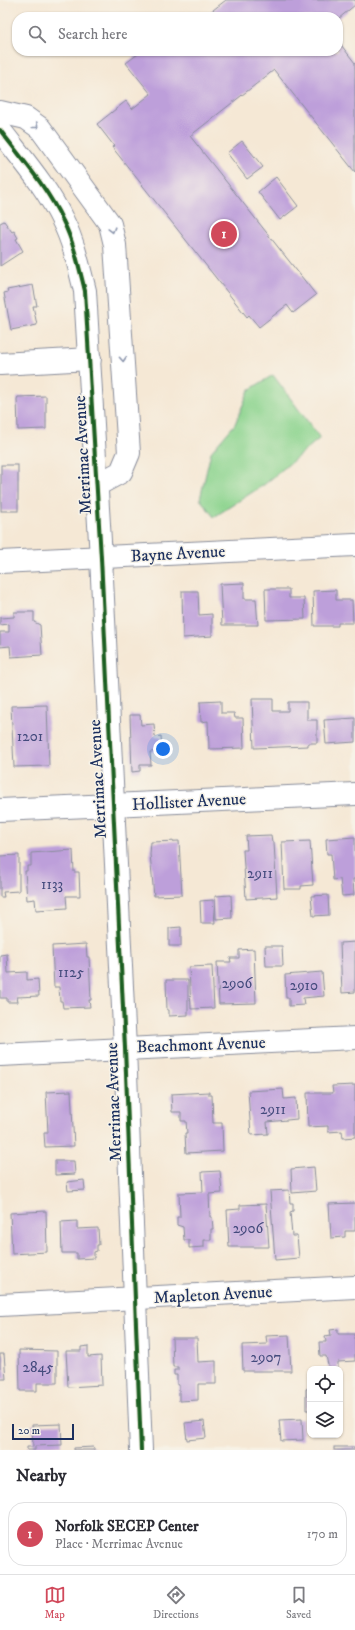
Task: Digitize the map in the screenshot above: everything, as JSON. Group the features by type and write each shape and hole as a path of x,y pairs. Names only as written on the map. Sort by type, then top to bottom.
{"street":[{"name":"Merrimac Avenue","path":"0,112 26,118 40,128 110,224 115,245 129,453 121,472 97,485"},
{"name":"Merrimac Avenue","path":"0,130 45,188 63,221 76,255 85,291 101,558 125,1048 140,1450"},
{"path":"0,364 90,359"},
{"name":"Bayne Avenue","path":"0,562 355,545"},
{"name":"Hollister Avenue","path":"0,810 355,794"},
{"name":"Beachmont Avenue","path":"0,1055 355,1038"},
{"name":"Mapleton Avenue","path":"0,1305 355,1287"}],"green space":[{"path":"273,375 320,438 265,484 214,517 200,499 211,452 235,424 249,390"}],"building":[{"path":"226,0 355,0 355,5 343,15 343,12 210,12"},
{"path":"343,47 355,63 355,172 274,70 190,136 316,295 293,313 287,305 259,327 249,315 247,317 112,147 114,146 97,124 126,101 132,109 151,94 126,63 135,56 343,56"},
{"path":"242,141 263,167 247,179 227,153"},
{"path":"276,177 298,206 280,220 258,192"},
{"path":"4,221 12,232 14,231 18,238 16,239 23,251 0,266 0,223"},
{"path":"33,285 37,306 33,306 37,325 11,330 4,293 8,292 7,290"},
{"path":"46,396 46,429 18,430 18,397"},
{"path":"1,465 18,465 18,511 1,511"},
{"path":"244,583 244,599 256,599 258,625 222,625 220,584"},
{"path":"265,589 289,589 289,598 304,598 305,619 266,620"},
{"path":"336,590 336,600 352,600 353,623 338,623 338,626 314,626 313,591"},
{"path":"182,591 198,591 199,615 212,614 212,636 183,638"},
{"path":"14,612 34,612 34,622 40,625 42,655 11,657 10,646 0,647 0,632 9,632 9,624 0,625 0,618 14,617"},
{"path":"252,699 273,699 273,711 288,711 288,702 307,702 307,720 317,720 317,743 308,743 308,746 254,748"},
{"path":"221,701 221,713 234,713 235,718 243,718 244,748 209,749 208,721 201,722 200,702"},
{"path":"47,705 49,766 14,767 11,706"},
{"path":"130,715 140,715 141,725 154,724 155,737 161,736 162,751 150,752 151,765 140,765 140,771 132,772"},
{"path":"355,718 355,742 326,744 324,720"},
{"path":"271,835 272,842 274,842 277,897 246,899 243,850 247,850 246,836"},
{"path":"355,837 355,879 353,879 354,895 342,896 340,879 333,880 331,854 327,854 326,839"},
{"path":"179,841 182,895 154,896 150,854 151,842"},
{"path":"310,841 313,885 301,886 301,889 284,889 282,842"},
{"path":"73,850 74,872 79,872 80,896 66,896 67,908 36,910 35,899 27,900 25,871 27,871 27,866 31,866 31,853"},
{"path":"19,855 19,891 3,892 4,897 0,897 0,856"},
{"path":"231,895 232,918 216,919 215,896"},
{"path":"328,895 329,915 313,916 311,896"},
{"path":"213,900 215,923 201,923 200,901"},
{"path":"181,927 181,946 169,946 169,928"},
{"path":"355,942 355,992 342,993 340,943"},
{"path":"86,944 87,957 89,957 90,1007 63,1008 62,1001 60,1001 59,987 54,987 52,946"},
{"path":"265,946 282,946 283,966 266,966"},
{"path":"254,949 256,1003 219,1004 217,962 231,962 230,958 239,958 239,950"},
{"path":"7,954 8,973 27,972 27,980 38,979 39,996 17,997 18,1002 7,1002 7,998 0,998 0,955"},
{"path":"212,966 214,1008 191,1009 189,967"},
{"path":"322,972 324,996 303,998 304,1005 289,1006 289,998 286,998 285,975"},
{"path":"166,980 188,980 188,1015 169,1016 169,1010 167,1010"},
{"path":"355,1085 355,1137 343,1138 342,1131 328,1132 328,1126 308,1127 307,1093 333,1093 332,1086"},
{"path":"283,1089 284,1099 296,1098 297,1119 267,1122 268,1134 251,1135 248,1091"},
{"path":"71,1091 74,1146 45,1147 44,1133 48,1133 46,1092"},
{"path":"209,1092 209,1095 212,1095 213,1123 222,1123 223,1151 186,1153 186,1121 181,1121 181,1112 172,1112 171,1094"},
{"path":"55,1161 74,1161 75,1174 55,1175"},
{"path":"314,1167 316,1191 292,1193 291,1169"},
{"path":"220,1171 222,1193 209,1194 210,1217 212,1217 213,1229 211,1229 211,1240 204,1240 204,1247 189,1248 189,1240 184,1240 183,1227 177,1225 177,1217 180,1217 179,1193 203,1192 202,1172"},
{"path":"84,1180 85,1190 68,1191 67,1182"},
{"path":"289,1190 290,1203 293,1203 293,1211 290,1212 292,1236 297,1236 299,1258 275,1260 270,1191"},
{"path":"355,1203 355,1231 345,1231 345,1237 331,1238 329,1204"},
{"path":"266,1204 269,1247 229,1247 227,1210 240,1209 240,1205"},
{"path":"46,1211 47,1252 12,1254 10,1213"},
{"path":"77,1221 77,1229 98,1228 99,1245 97,1245 97,1251 94,1252 94,1258 77,1259 77,1253 62,1253 61,1222"},
{"path":"338,1329 338,1334 355,1334 355,1361 338,1362 338,1366 328,1366 326,1356 320,1356 319,1342 326,1342 325,1336 331,1335 330,1330"},
{"path":"289,1335 291,1371 243,1371 242,1345 267,1344 266,1336"},
{"path":"172,1338 197,1338 198,1362 216,1361 216,1384 198,1384 198,1400 179,1401 179,1385 177,1385 177,1375 174,1375 174,1370 178,1370 178,1367 173,1367"},
{"path":"88,1346 88,1357 101,1356 102,1385 68,1387 66,1351 81,1351 81,1347"},
{"path":"19,1350 57,1351 57,1383 37,1383 37,1391 20,1391"},
{"path":"0,1354 4,1354 6,1379 0,1379"},
{"path":"307,1389 307,1410 306,1410"},
{"path":"302,1419 303,1440 281,1441 279,1420"},
{"path":"204,1421 206,1438 187,1440 185,1423"},
{"path":"61,1424 62,1445 35,1446 35,1450 27,1450 27,1447 33,1447 32,1425"},
{"path":"94,1447 94,1450 74,1450 74,1448"},
{"path":"334,1447 355,1447 355,1450 334,1450"}],"cycle path":[{"path":"0,130 34,174 57,209 67,229 73,246 85,291 101,558 125,1048 141,1450"}],"place":[{"name":"Norfolk SECEP Center","path":"224,234"}]}
